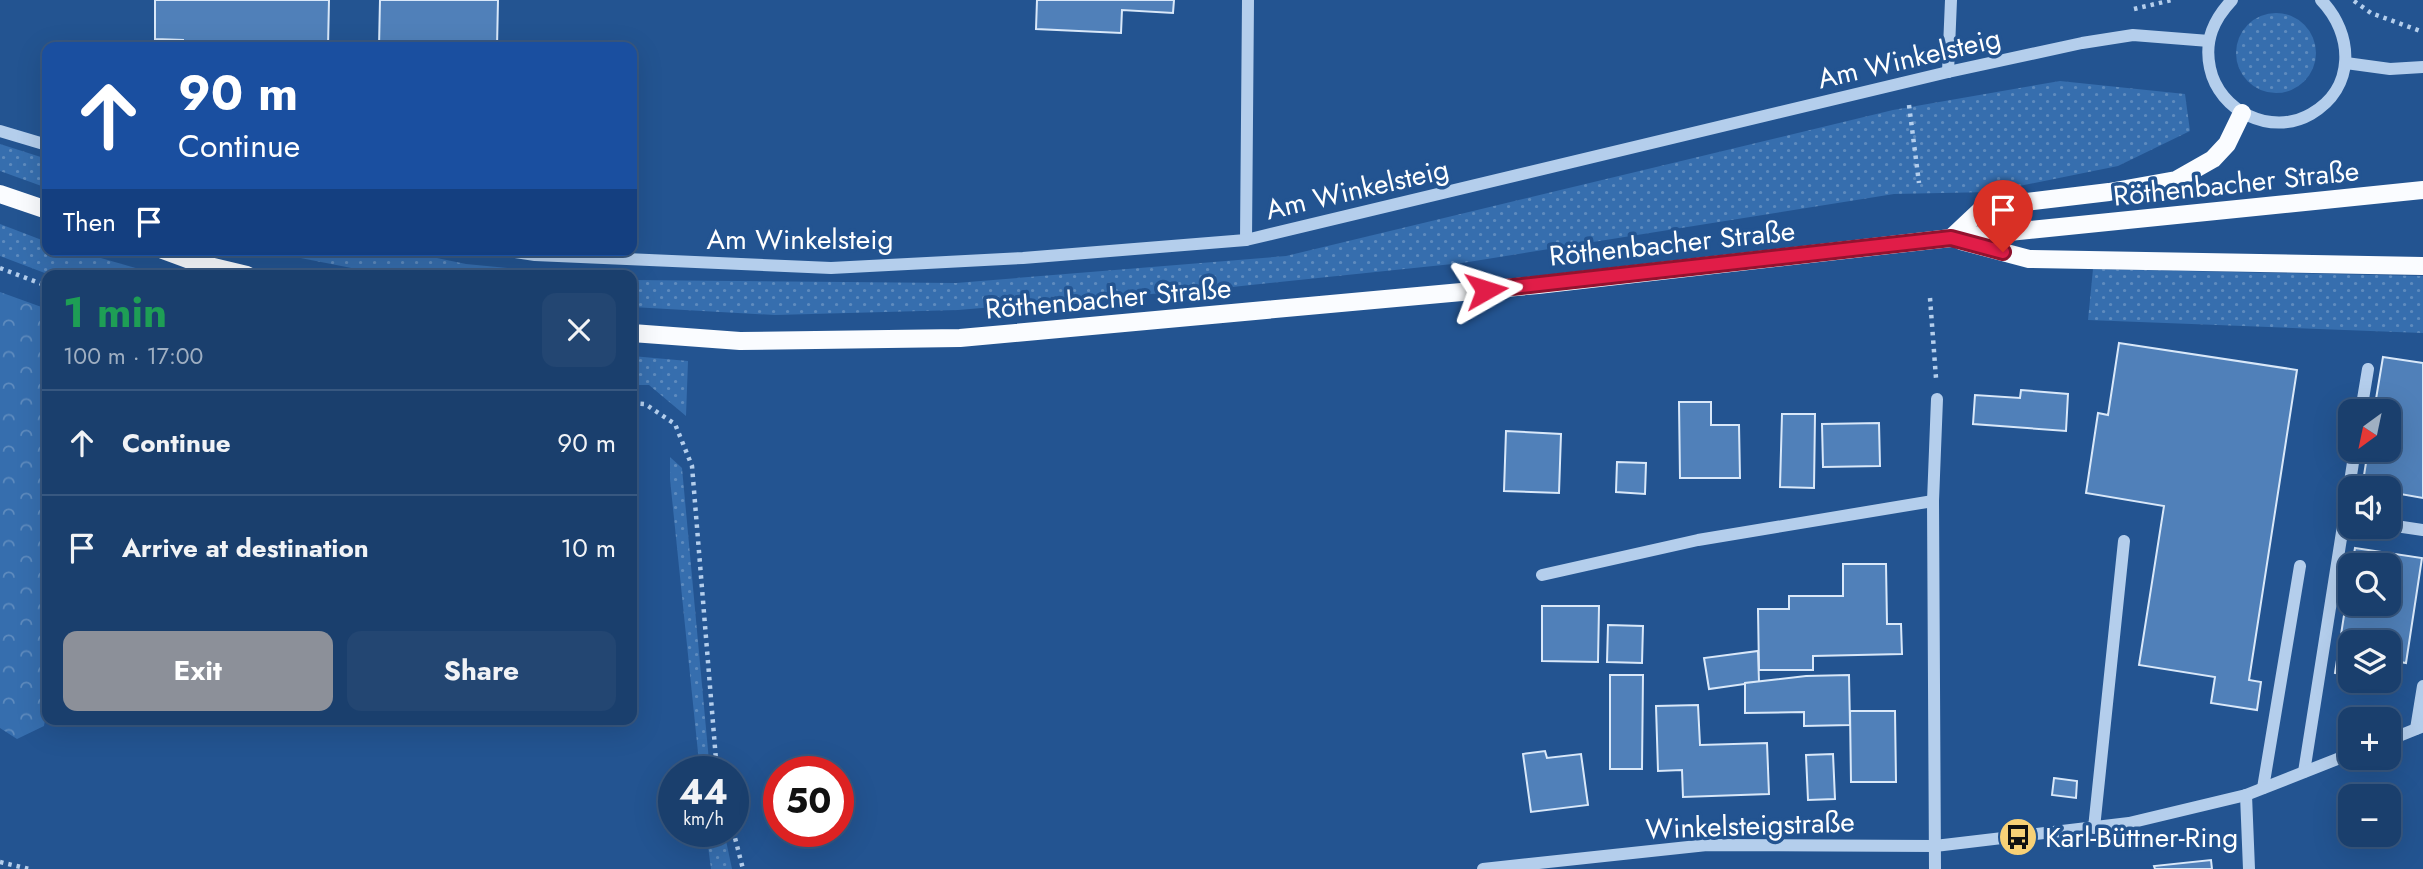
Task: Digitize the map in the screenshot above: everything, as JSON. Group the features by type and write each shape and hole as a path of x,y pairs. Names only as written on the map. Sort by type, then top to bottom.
{"main road":[{"path":"1951,238 1984,207 2109,192 2176,180 2213,159 2227,144 2242,113"},
{"name":"Röthenbacher Straße","path":"637,333 740,341 960,338 1538,285 1951,238 2423,190"},
{"path":"0,194 42,209"},
{"path":"1951,238 2029,259 2423,267"},
{"path":"179,256 226,270"}],"street":[{"path":"1246,240 1248,0"},
{"path":"1948,72 1951,0"},
{"path":"2232,0 2218,16 2209,41 2207,58 2212,80 2224,99 2242,113 2264,121 2287,122 2310,115 2328,100 2341,81 2346,63 2345,38 2334,13 2321,0"},
{"name":"Am Winkelsteig","path":"558,256 831,268 1024,258 1246,240 1948,72 2082,43 2133,35 2209,41"},
{"path":"2346,63 2390,69 2423,67"},
{"path":"0,131 42,144"},
{"path":"2363,399 2368,369"},
{"path":"1935,869 1933,501 1937,399"},
{"path":"1542,575 1698,540 1933,501"},
{"path":"2401,527 2423,530"},
{"path":"2304,772 2344,539"},
{"path":"2094,828 2124,541"},
{"path":"2263,788 2300,566"},
{"path":"2401,735 2420,728 2423,687"},
{"path":"1935,846 2129,823 2246,795 2338,759"},
{"path":"2246,795 2249,869"},
{"name":"Winkelsteigstraße","path":"1483,869 1707,845 1935,846"}],"path":[{"path":"2353,0 2371,13 2423,32"},
{"path":"1908,83 1919,183"},
{"path":"0,268 42,284"},
{"path":"1930,298 1937,399"},
{"path":"637,403 645,404 675,424 692,466 716,756"},
{"path":"737,847 743,869"},
{"path":"0,862 29,869"}],"green space":[{"path":"2268,13 2284,13 2305,24 2316,45 2316,61 2305,82 2284,93 2268,93 2254,87 2242,75 2236,61 2236,45 2242,31 2254,19"},
{"path":"2060,81 2185,94 2190,131 2118,166 1990,192 1894,194 1462,263 1223,288 958,310 775,315 637,307 637,280 956,283 1286,256 1893,110"},
{"path":"0,144 42,157 42,186 0,171"},
{"path":"0,224 42,240 42,256 94,256 143,270 42,272 0,256"},
{"path":"290,256 427,256 466,264 527,270 362,270"},
{"path":"2093,269 2423,276 2423,333 2088,320"},
{"path":"0,292 42,307 42,725 44,725 17,739 0,728"},
{"path":"637,356 688,361 686,416 649,385 637,385"},
{"path":"670,457 682,468 709,756 698,756"},
{"path":"708,847 727,847 732,869 711,869"}],"building":[{"path":"155,0 329,0 328,42 183,42 155,39"},
{"path":"380,0 498,0 497,42 379,42"},
{"path":"1037,0 1174,0 1173,13 1122,10 1121,33 1036,29"},
{"path":"2119,343 2297,370 2249,680 2261,682 2257,710 2211,703 2215,677 2139,665 2164,506 2086,493 2098,413 2108,415"},
{"path":"2383,357 2423,363 2423,498 2401,494 2401,476 2364,476 2366,462 2401,462 2401,399 2376,399"},
{"path":"2021,390 2068,394 2066,431 1973,424 1975,395 2020,398"},
{"path":"1679,402 1711,402 1711,425 1739,425 1740,478 1680,478"},
{"path":"1782,414 1815,414 1814,488 1780,487"},
{"path":"1879,423 1880,466 1823,467 1822,424"},
{"path":"1506,431 1561,434 1559,493 1504,491"},
{"path":"1617,462 1646,463 1645,494 1616,492"},
{"path":"2355,548 2388,553 2354,553"},
{"path":"2401,555 2422,558 2406,663 2401,662 2401,630 2342,630 2344,616 2401,616"},
{"path":"1843,564 1886,564 1887,624 1901,624 1902,654 1813,656 1813,670 1759,670 1758,609 1789,609 1789,596 1843,596"},
{"path":"1542,606 1599,606 1598,662 1542,661"},
{"path":"1608,625 1643,626 1642,663 1607,662"},
{"path":"1758,651 1759,682 1709,689 1704,658"},
{"path":"1610,675 1643,675 1642,769 1610,769"},
{"path":"1849,675 1850,725 1804,726 1804,712 1745,713 1745,683 1806,676"},
{"path":"1698,705 1700,745 1767,743 1769,794 1683,797 1682,770 1658,771 1656,706"},
{"path":"1850,711 1895,711 1896,782 1851,782"},
{"path":"1545,751 1547,758 1581,754 1588,805 1531,812 1523,754"},
{"path":"1833,754 1835,799 1808,800 1806,755"},
{"path":"2054,778 2077,781 2076,798 2052,795"},
{"path":"2211,860 2212,869 2155,869 2154,866"}],"place":[{"name":"Karl-Büttner-Ring","path":"2018,837"}],"route":[{"path":"1486,290 1951,238 2003,252"}]}
